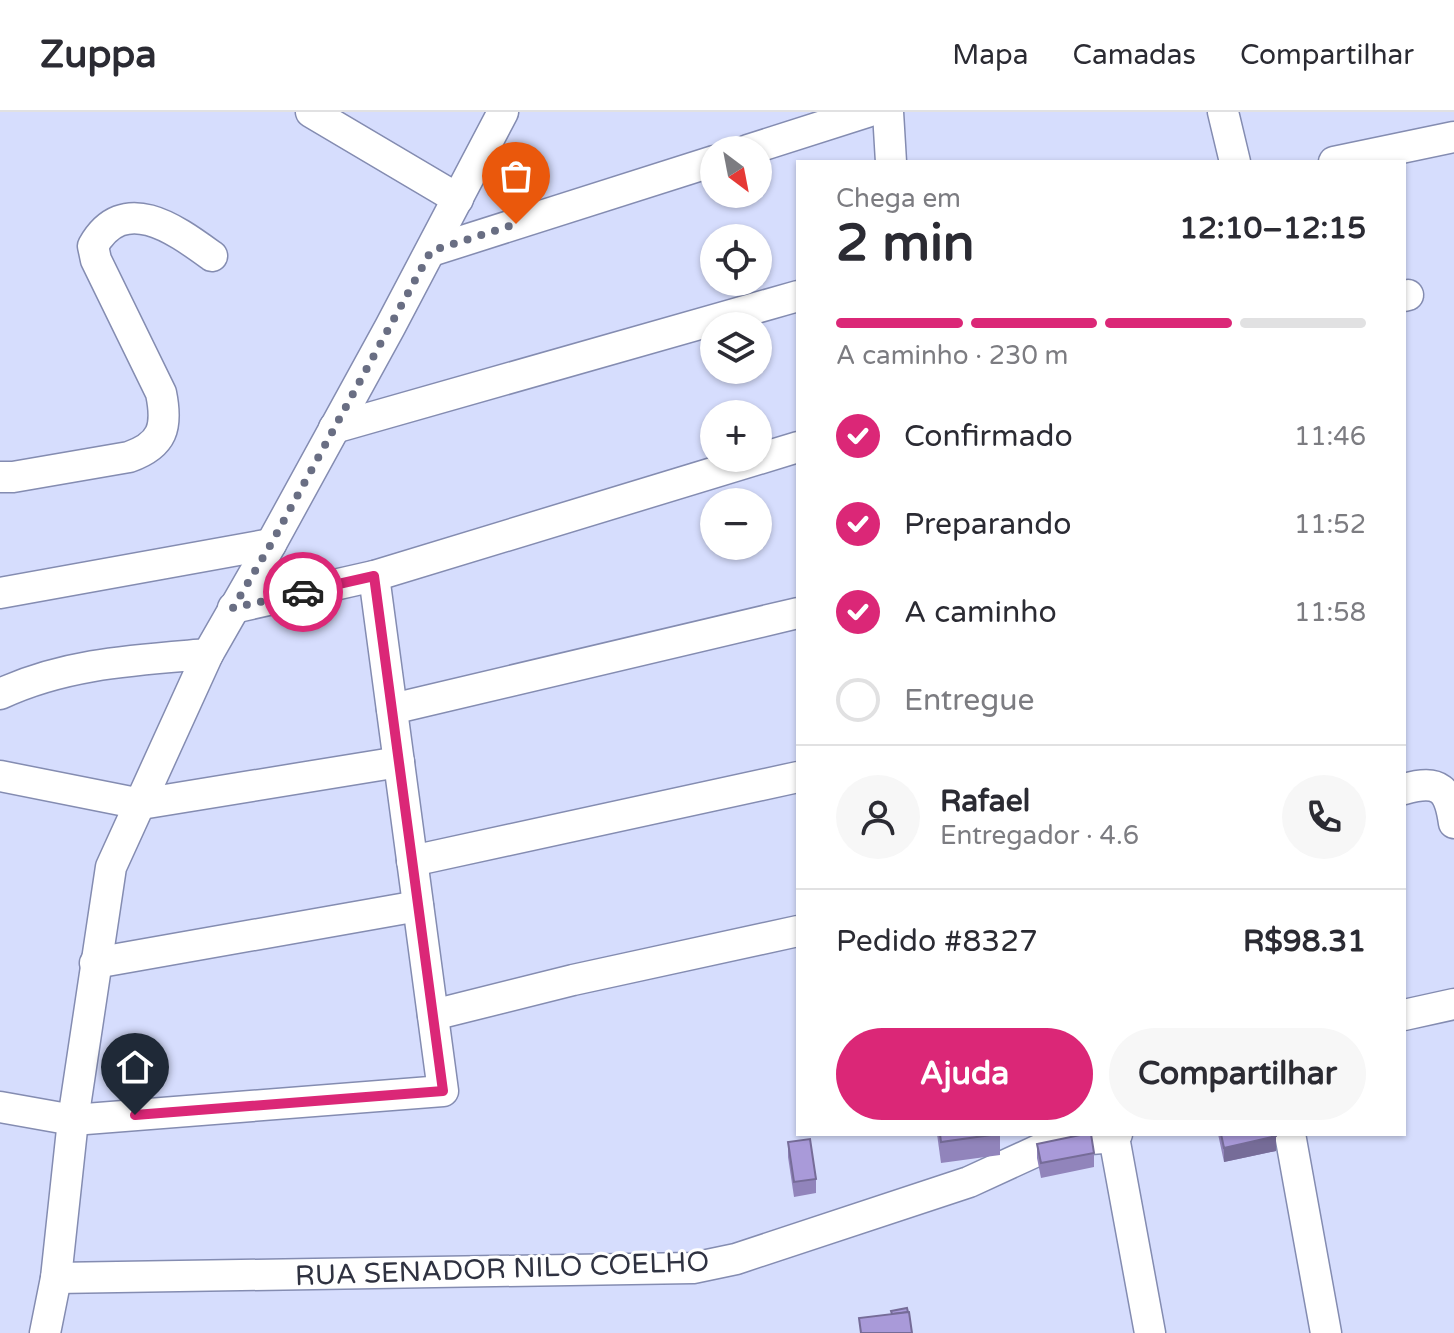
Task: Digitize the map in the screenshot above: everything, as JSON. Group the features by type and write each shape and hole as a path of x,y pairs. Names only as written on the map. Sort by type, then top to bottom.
{"street":[{"path":"311,112 458,199"},
{"path":"45,1333 56,1278 73,1120 111,867 208,654 431,251 503,112"},
{"path":"772,142 867,112"},
{"path":"888,112 891,160"},
{"path":"1223,112 1235,160"},
{"path":"1344,160 1454,137"},
{"path":"431,251 700,165"},
{"path":"0,477 129,457 147,451 157,441 164,425 161,393 96,260 93,246 99,235 111,224 126,218 158,222 212,256"},
{"path":"334,428 796,297"},
{"path":"233,608 374,576 796,448"},
{"path":"0,593 271,544"},
{"path":"0,1107 73,1120 443,1091 374,576"},
{"path":"392,709 796,613"},
{"path":"0,694 83,666 208,654"},
{"path":"0,776 141,804 399,762"},
{"path":"412,861 796,777"},
{"path":"1406,788 1418,785 1439,788 1450,798 1454,823"},
{"path":"95,963 418,906"},
{"path":"433,1015 573,980 796,931"},
{"path":"1406,1015 1454,1004"},
{"path":"1115,1136 1150,1333"},
{"name":"RUA SENADOR NILO COELHO","path":"56,1278 693,1268 736,1259 969,1182 1056,1142 1115,1136"},
{"path":"1290,1136 1326,1333"}],"building":[{"path":"940,1136 984,1136 941,1142"},
{"path":"1091,1136 1094,1153 1041,1163 1037,1144"},
{"path":"1221,1136 1276,1136 1224,1148"},
{"path":"810,1139 816,1179 794,1182 788,1142"},
{"path":"907,1308 908,1312 892,1314 891,1311"},
{"path":"909,1312 912,1333 861,1333 859,1318"}],"way so far":[{"path":"303,592 233,608 431,251 516,224"}],"route":[{"path":"135,1115 443,1091 374,576 303,592"}]}
